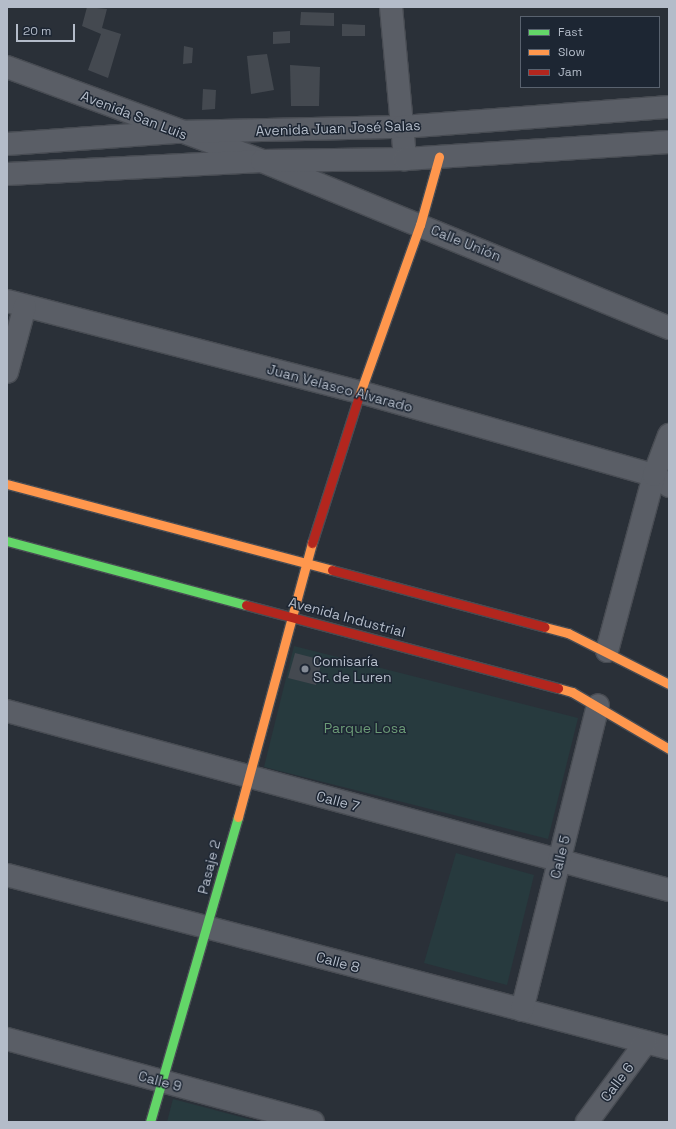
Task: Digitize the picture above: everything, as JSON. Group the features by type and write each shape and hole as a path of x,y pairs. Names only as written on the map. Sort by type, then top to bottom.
{"street":[{"path":"391,7 404,159"},
{"name":"Avenida San Luis","path":"7,66 176,132 262,161"},
{"name":"Avenida Juan José Salas","path":"7,144 176,132 402,127 669,107"},
{"path":"7,174 262,161 404,159 669,142"},
{"name":"Pasaje 2","path":"150,1122 209,928 246,776 292,617 304,564 360,392 420,224 439,157"},
{"name":"Calle Unión","path":"262,161 420,224 669,328"},
{"path":"7,372 16,304"},
{"name":"Juan Velasco Alvarado","path":"16,304 360,392 662,480"},
{"path":"608,651 662,480 669,435"},
{"path":"7,484 568,633 608,651 669,684"},
{"name":"Avenida Industrial","path":"7,541 572,692 598,705 669,749"},
{"name":"Calle 5","path":"522,1010 598,705"},
{"name":"Calle 7","path":"7,711 669,890"},
{"name":"Calle 8","path":"7,875 669,1048"},
{"name":"Calle 9","path":"7,1039 312,1122"},
{"name":"Calle 6","path":"587,1122 646,1042"}],"green space":[{"name":"Parque Losa","path":"294,646 578,718 548,839 264,767"},
{"path":"456,853 534,875 507,985 424,963"},
{"path":"173,1099 260,1122 167,1122"}],"building":[{"path":"87,7 107,9 102,28 121,34 108,78 88,70 101,34 82,26"},
{"path":"301,12 334,13 334,26 300,25"},
{"path":"342,24 365,25 365,36 342,36"},
{"path":"290,31 290,43 273,44 273,32"},
{"path":"184,46 193,48 192,63 183,64"},
{"path":"267,54 274,90 251,94 247,56"},
{"path":"290,65 320,67 319,106 291,106"},
{"path":"203,89 216,90 215,109 202,110"},
{"name":"Comisaría Sr. de Luren","path":"295,653 322,660 316,685 288,678"}],"traffic: fast":[{"path":"7,541 246,605"},
{"path":"150,1122 238,817"}],"traffic: slow":[{"path":"359,396 420,225 439,157"},
{"path":"7,484 332,570"},
{"path":"238,817 312,543"},
{"path":"545,627 568,633 669,684"},
{"path":"558,688 572,692 669,749"}],"traffic: jam":[{"path":"312,543 359,396"},
{"path":"332,570 545,627"},
{"path":"246,605 558,688"}],"place":[{"name":"Comisaría Sr. de Luren","path":"305,669"}]}
